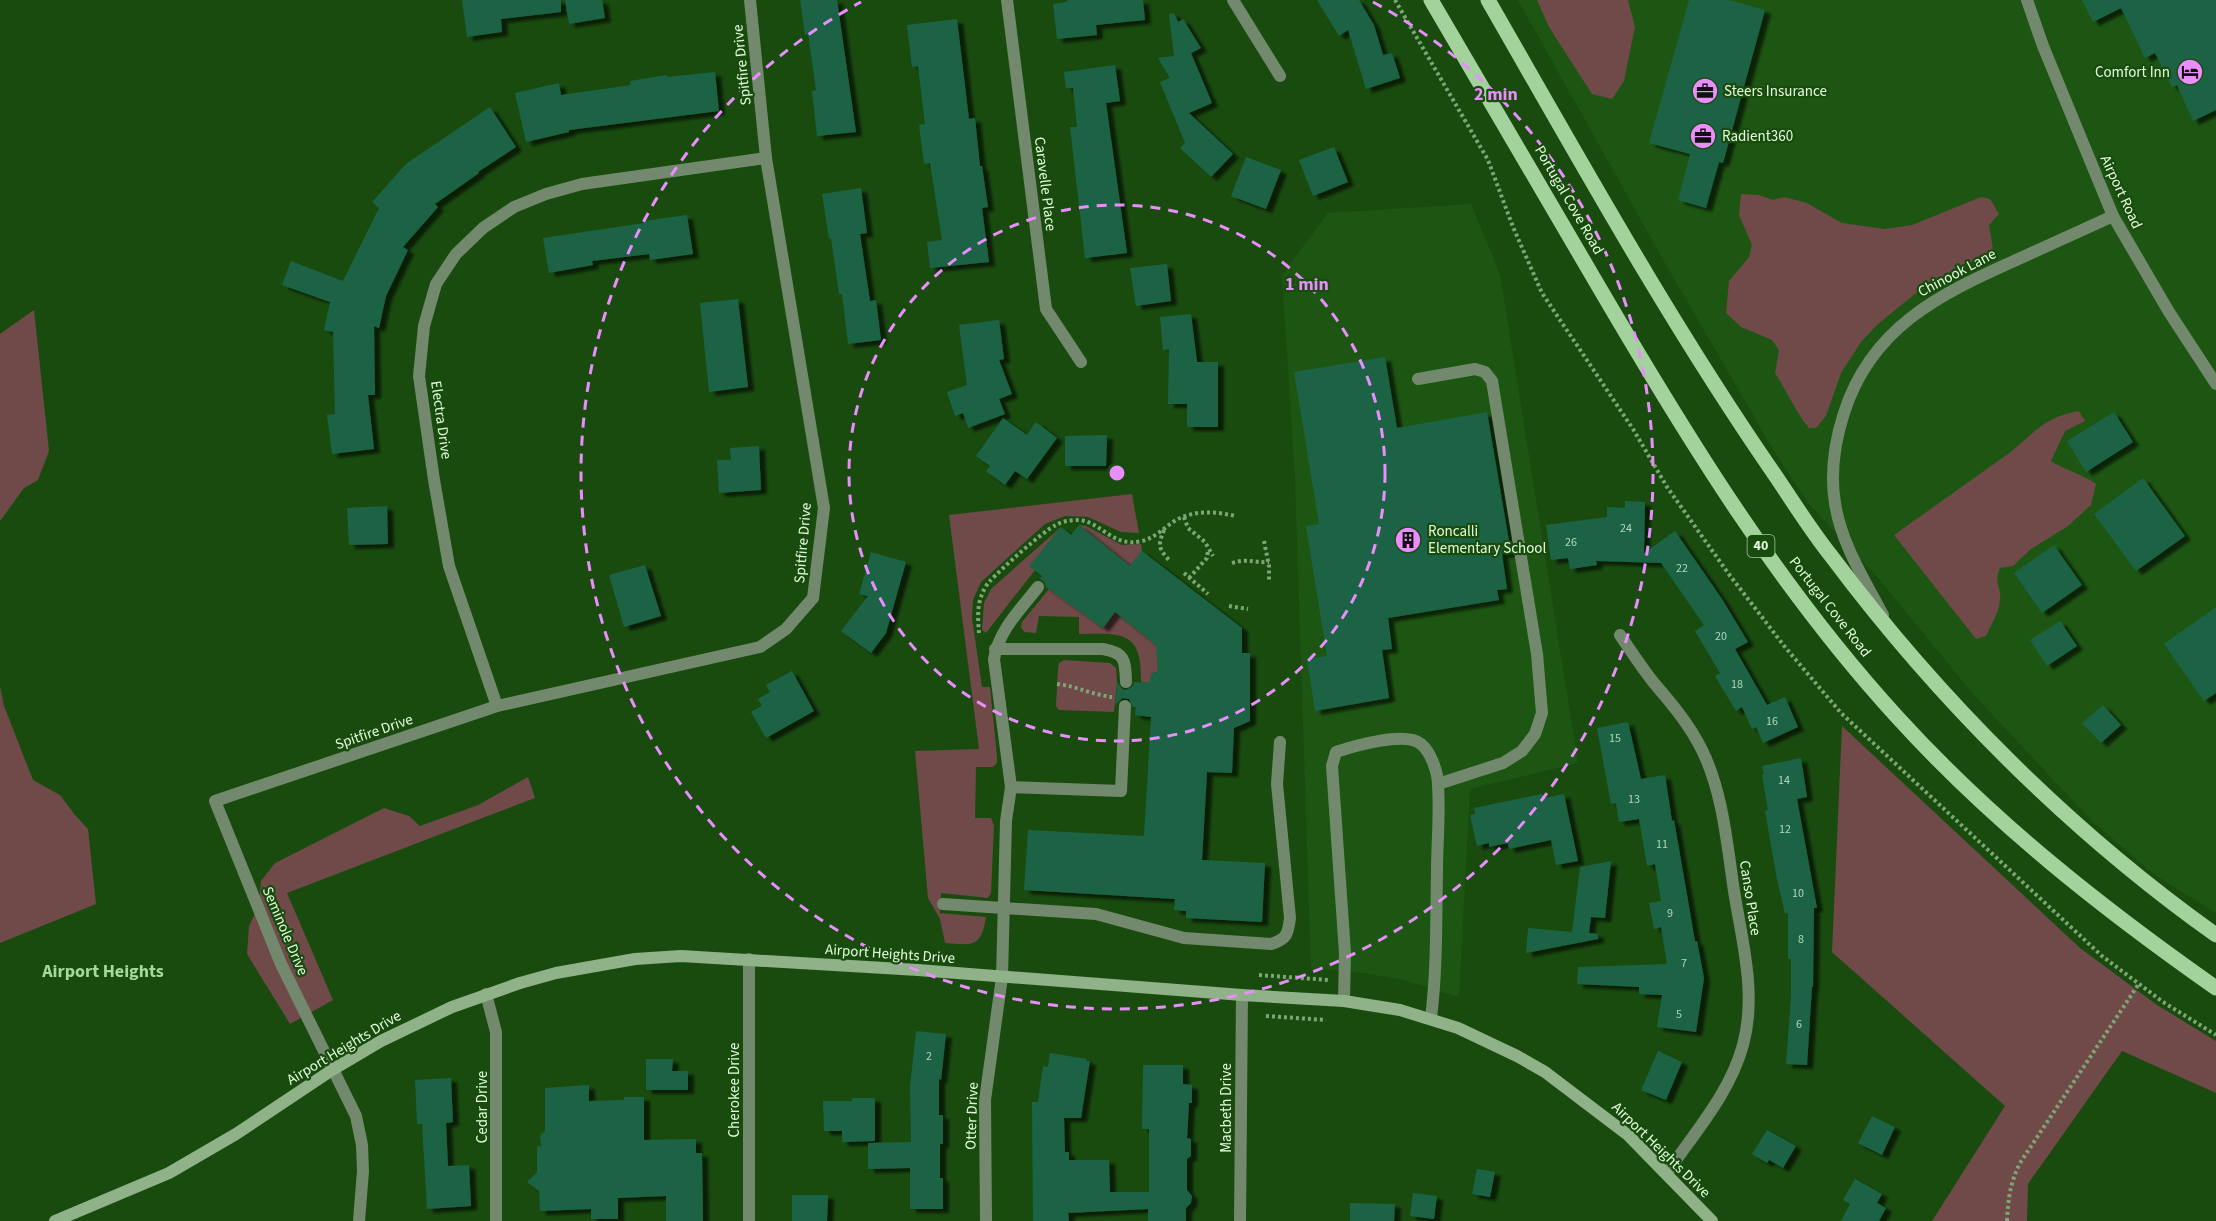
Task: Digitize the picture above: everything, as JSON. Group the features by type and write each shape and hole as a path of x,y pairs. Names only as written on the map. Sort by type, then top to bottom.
{"main road":[{"name":"Portugal Cove Road","path":"1431,0 1670,409 1746,527 1796,595 1900,720 1962,783 2044,858 2116,916 2216,988"},
{"name":"Portugal Cove Road","path":"1488,0 1646,275 1740,425 1831,556 1893,635 1999,750 2056,805 2132,871 2216,935"}],"street":[{"name":"Spitfire Drive","path":"215,801 497,706 760,647 786,629 813,598 824,508 766,158 750,0"},
{"name":"Caravelle Place","path":"1007,0 1046,309 1081,362"},
{"path":"1233,0 1280,76"},
{"name":"Airport Road","path":"2027,0 2043,46 2114,216 2169,312 2216,384"},
{"name":"Electra Drive","path":"497,706 449,566 434,480 419,376 424,326 436,284 456,254 483,228 514,207 546,194 582,184 766,158"},
{"name":"Chinook Lane","path":"1893,635 1849,550 1835,503 1833,465 1837,434 1848,399 1860,374 1880,345 1906,320 1938,298 1963,284 2114,216"},
{"path":"1418,379 1475,369 1485,372 1492,381 1537,654 1542,713 1535,734 1522,751 1503,763 1438,784"},
{"path":"1038,587 1003,630 995,649 1103,649 1114,651 1122,657 1126,666 1126,682"},
{"name":"Canso Place","path":"1620,635 1692,731 1711,772 1723,821 1748,973 1748,1020 1737,1062 1727,1085 1712,1109 1667,1173"},
{"name":"Otter Drive","path":"986,1221 985,1100 1002,977 1006,821 1011,787 995,674 995,649"},
{"path":"1011,787 1121,790 1121,701"},
{"path":"1344,1000 1345,953 1332,766 1336,752 1398,739 1412,740 1420,743 1427,752 1438,784 1435,956 1431,1018"},
{"path":"943,904 1096,914 1184,938 1271,944 1283,940 1288,934 1290,918 1277,784 1280,742"},
{"name":"Seminole Drive","path":"215,801 281,964 356,1116 362,1145 363,1171 359,1221"},
{"name":"Airport Heights Drive","path":"55,1221 169,1173 236,1134 332,1070 411,1025 486,994 556,973 635,959 681,956 1344,1000 1400,1010 1431,1018 1482,1039 1545,1072 1628,1135 1712,1221"},
{"name":"Cherokee Drive","path":"749,959 749,1221"},
{"name":"Cedar Drive","path":"486,994 496,1032 496,1221"},
{"name":"Macbeth Drive","path":"1240,1221 1242,995"}],"path":[{"path":"979,633 978,614 981,597 988,582 1055,525 1082,520 1120,542 1141,541 1184,517 1202,512 1220,512 1235,516"},
{"path":"1184,517 1188,528 1205,542 1214,556"},
{"path":"1164,530 1159,543 1162,553 1169,560"},
{"path":"1264,541 1269,562 1269,580"},
{"path":"1189,578 1207,558 1208,549"},
{"path":"1233,563 1247,559 1269,562"},
{"path":"1184,573 1208,594"},
{"path":"1229,606 1248,609"},
{"path":"1057,684 1121,701"},
{"path":"1259,975 1329,980"},
{"path":"2007,1221 2010,1188 2020,1163 2138,985"},
{"path":"1265,1016 1326,1020"}],"shaded area":[{"path":"1518,0 2216,0 2216,913 2155,875 2092,821 1973,694 1879,579 1810,505 1774,451 1665,263"},
{"path":"1537,0 1628,0 1635,27 1624,81 1612,99 1592,94 1549,27"},
{"path":"1741,194 1759,195 1773,200 1784,197 1807,203 1842,223 1885,229 1912,225 1981,197 1990,199 1999,214 1989,225 1993,249 1952,275 1916,293 1877,325 1861,342 1841,373 1826,416 1816,428 1809,428 1775,373 1779,350 1772,340 1741,327 1726,313 1729,281 1749,257 1752,245 1739,215"},
{"path":"1471,204 1500,274 1578,763 1470,789 1459,997 1404,980 1311,968 1295,479 1282,275 1328,213"},
{"path":"34,310 49,451 38,480 24,488 0,521 0,334"},
{"path":"2079,411 2085,421 2065,431 2051,461 2096,484 2091,505 2068,526 2031,549 2013,566 2000,568 1997,578 2000,596 1998,610 1986,636 1976,639 1894,535 2005,456 2038,428 2055,418"},
{"path":"1132,494 1139,533 1121,532 1088,517 1065,516 1045,524 981,582 973,600 972,618 982,687 990,687 997,756 997,763 993,767 976,767 975,818 991,818 994,825 991,893 988,898 941,893 940,913 986,917 981,934 974,942 969,944 945,943 940,919 928,898 915,751 979,749 949,515"},
{"path":"1079,525 1086,526 1122,545 1141,544 1142,551 1130,566"},
{"path":"1061,527 1030,566 1035,570 986,633 982,630 984,603 991,589"},
{"path":"1058,588 1102,628 1115,612 1161,649 1157,655 1158,672 1152,673 1149,683 1141,682 1138,653 1127,638 1107,634 1079,634 1079,617 1039,616 1036,633 1024,632 1021,627 1022,622 1049,589 1054,593"},
{"path":"1064,660 1110,663 1116,668 1114,712 1059,710 1056,706 1058,669 1059,663"},
{"path":"0,686 4,706 33,780 60,795 88,829 96,904 0,943"},
{"path":"1842,726 2080,948 2157,1005 2216,1041 2216,1093 2122,1051 2028,1184 2027,1221 1932,1221 2005,1106 1832,952"},
{"path":"528,777 535,798 287,893 333,1000 290,1024 247,954 249,926 259,905 261,881 275,863 384,808 409,816 420,826 478,805"}],"building":[{"path":"462,0 561,0 561,12 501,19 502,32 467,37"},
{"path":"565,0 602,0 605,18 569,24"},
{"path":"800,0 837,0 856,132 817,136 812,91 816,90 808,34 805,35"},
{"path":"1067,0 1143,0 1145,20 1096,25 1097,35 1057,39 1053,4 1067,2"},
{"path":"1317,0 1359,0 1374,25 1383,55 1392,53 1400,78 1366,89 1348,30 1339,36"},
{"path":"1689,0 1729,0 1765,10 1723,163 1719,162 1706,208 1678,200 1690,154 1649,143"},
{"name":"Comfort Inn","path":"2082,0 2216,0 2216,110 2193,121 2177,85 2172,87 2155,53 2145,58 2121,8 2093,22"},
{"path":"1174,13 1178,22 1183,19 1201,48 1191,53 1212,103 1189,113 1233,154 1211,177 1180,148 1185,143 1160,82 1170,78 1158,58 1174,56 1169,14"},
{"path":"957,19 969,119 975,118 980,166 982,166 988,207 982,208 989,262 930,268 927,242 942,240 930,163 924,164 919,125 925,124 918,66 912,67 907,25"},
{"path":"1115,65 1120,101 1106,103 1127,253 1085,258 1070,127 1077,127 1073,88 1066,88 1064,72"},
{"path":"715,72 719,111 569,130 569,132 526,142 515,93 559,83 561,95 631,85 630,81 667,75 667,77"},
{"path":"490,107 516,147 435,204 438,207 403,247 408,250 386,296 379,328 374,326 375,395 368,395 374,449 332,454 327,415 335,414 333,332 324,330 330,302 282,285 291,261 343,281 379,208 372,202 406,164"},
{"path":"1334,147 1348,182 1313,196 1299,160"},
{"path":"1246,157 1281,170 1266,209 1231,196"},
{"path":"861,188 867,233 860,234 870,301 876,300 881,340 848,344 842,294 839,294 822,194"},
{"path":"687,215 693,254 650,260 649,254 592,261 593,265 549,273 543,238"},
{"path":"1167,264 1171,301 1136,306 1130,268"},
{"path":"738,299 748,387 709,392 700,303"},
{"path":"1191,314 1197,362 1218,362 1218,427 1187,427 1187,404 1168,404 1169,349 1163,350 1160,317"},
{"path":"999,320 1004,359 999,360 1012,394 999,399 1005,414 968,428 963,413 955,416 947,392 967,385 959,325"},
{"name":"Roncalli Elementary School","path":"1385,357 1397,428 1487,412 1511,553 1502,554 1507,589 1497,590 1499,600 1388,618 1392,649 1382,650 1389,698 1315,711 1307,659 1327,656 1306,526 1319,524 1294,372"},
{"path":"2114,412 2133,442 2086,472 2067,441"},
{"path":"1003,418 1027,435 1036,422 1057,438 1027,479 1015,471 1005,485 986,471 990,466 976,456"},
{"path":"1107,435 1106,466 1065,466 1065,436"},
{"path":"759,446 761,490 719,493 717,460 731,460 730,448"},
{"path":"2143,478 2185,536 2136,571 2094,514"},
{"path":"1625,501 1645,502 1644,553 1675,531 1722,599 1748,642 1735,649 1767,705 1785,697 1798,727 1763,743 1756,727 1752,729 1742,707 1736,711 1715,676 1720,673 1695,631 1704,625 1661,563 1596,561 1597,565 1570,569 1568,558 1551,560 1546,525 1607,517 1607,507 1625,508"},
{"path":"387,506 388,544 349,545 347,508"},
{"path":"1079,525 1130,566 1142,551 1242,628 1242,653 1250,653 1250,721 1234,728 1232,773 1207,772 1202,860 1265,863 1262,922 1186,918 1186,911 1174,910 1175,899 1024,890 1028,830 1144,836 1151,717 1135,715 1136,707 1133,707 1129,699 1122,698 1115,705 1117,682 1122,689 1127,690 1133,686 1134,682 1149,683 1152,673 1158,672 1156,645 1115,612 1103,628 1046,587 1044,581 1040,579 1042,576 1029,566 1061,527 1071,535"},
{"path":"2054,545 2082,585 2042,613 2014,573"},
{"path":"871,552 906,562 886,633 871,653 841,631 868,596 859,594"},
{"path":"645,565 661,616 624,627 609,575"},
{"path":"2216,607 2216,693 2204,701 2164,644"},
{"path":"2060,621 2077,646 2047,666 2030,640"},
{"path":"792,671 814,711 766,738 751,712 762,706 758,699 770,692 766,685"},
{"path":"2103,705 2121,725 2101,743 2082,723"},
{"path":"1628,722 1641,779 1665,775 1695,941 1697,941 1704,978 1696,1032 1657,1027 1662,995 1639,994 1639,987 1577,984 1578,967 1667,964 1661,927 1654,929 1649,903 1661,901 1655,864 1647,866 1639,819 1619,822 1616,803 1611,804 1597,728"},
{"path":"1801,758 1807,797 1797,799 1817,908 1814,908 1813,987 1807,1065 1786,1064 1791,997 1788,913 1785,914 1777,879 1765,811 1768,810 1762,775 1764,774 1762,766"},
{"path":"1542,794 1544,798 1564,794 1578,861 1556,865 1551,840 1509,849 1508,843 1489,847 1489,843 1477,846 1470,815 1475,814 1474,808"},
{"path":"1611,861 1605,918 1591,917 1589,933 1598,934 1598,939 1526,953 1528,928 1572,932 1580,867"},
{"path":"916,1031 946,1034 941,1080 939,1079 939,1115 943,1115 940,1178 943,1178 943,1209 910,1209 910,1168 868,1169 868,1143 911,1142 910,1087"},
{"path":"1658,1051 1682,1062 1666,1100 1641,1090"},
{"path":"1050,1053 1090,1061 1081,1118 1064,1118 1065,1152 1069,1152 1069,1160 1109,1160 1110,1192 1149,1192 1149,1129 1142,1129 1143,1065 1183,1065 1183,1084 1192,1085 1187,1138 1191,1139 1191,1156 1187,1159 1187,1190 1192,1196 1191,1203 1186,1208 1186,1221 1148,1221 1148,1209 1068,1213 1069,1221 1033,1221 1032,1102 1038,1102 1043,1066 1048,1067"},
{"path":"646,1059 673,1059 672,1071 688,1071 688,1090 646,1090"},
{"path":"451,1078 453,1122 446,1123 448,1166 469,1165 471,1206 427,1209 422,1124 417,1124 415,1080"},
{"path":"589,1085 589,1101 644,1097 644,1140 696,1139 696,1153 702,1153 703,1221 666,1221 666,1196 618,1198 618,1219 591,1219 591,1209 540,1211 539,1191 527,1182 537,1172 537,1146 541,1146 540,1136 545,1131 545,1088"},
{"path":"852,1098 875,1098 875,1141 842,1142 842,1131 824,1131 823,1101 852,1101"},
{"path":"1872,1116 1895,1127 1882,1155 1858,1143"},
{"path":"1767,1130 1796,1146 1783,1168 1769,1160 1767,1163 1752,1154"},
{"path":"1477,1169 1495,1172 1490,1197 1472,1194"},
{"path":"1855,1179 1882,1194 1877,1203 1886,1208 1879,1221 1841,1221 1850,1204 1843,1200"},
{"path":"1413,1193 1437,1196 1434,1219 1410,1216"},
{"path":"792,1195 828,1195 827,1221 792,1221"},
{"path":"1350,1203 1395,1204 1394,1221 1350,1221"}],"place":[{"name":"Comfort Inn","path":"2190,72"},
{"name":"Steers Insurance","path":"1705,91"},
{"name":"Radient360","path":"1703,136"},
{"name":"Roncalli Elementary School","path":"1408,540"}],"district":[{"name":"Airport Heights","path":"103,971"}]}
